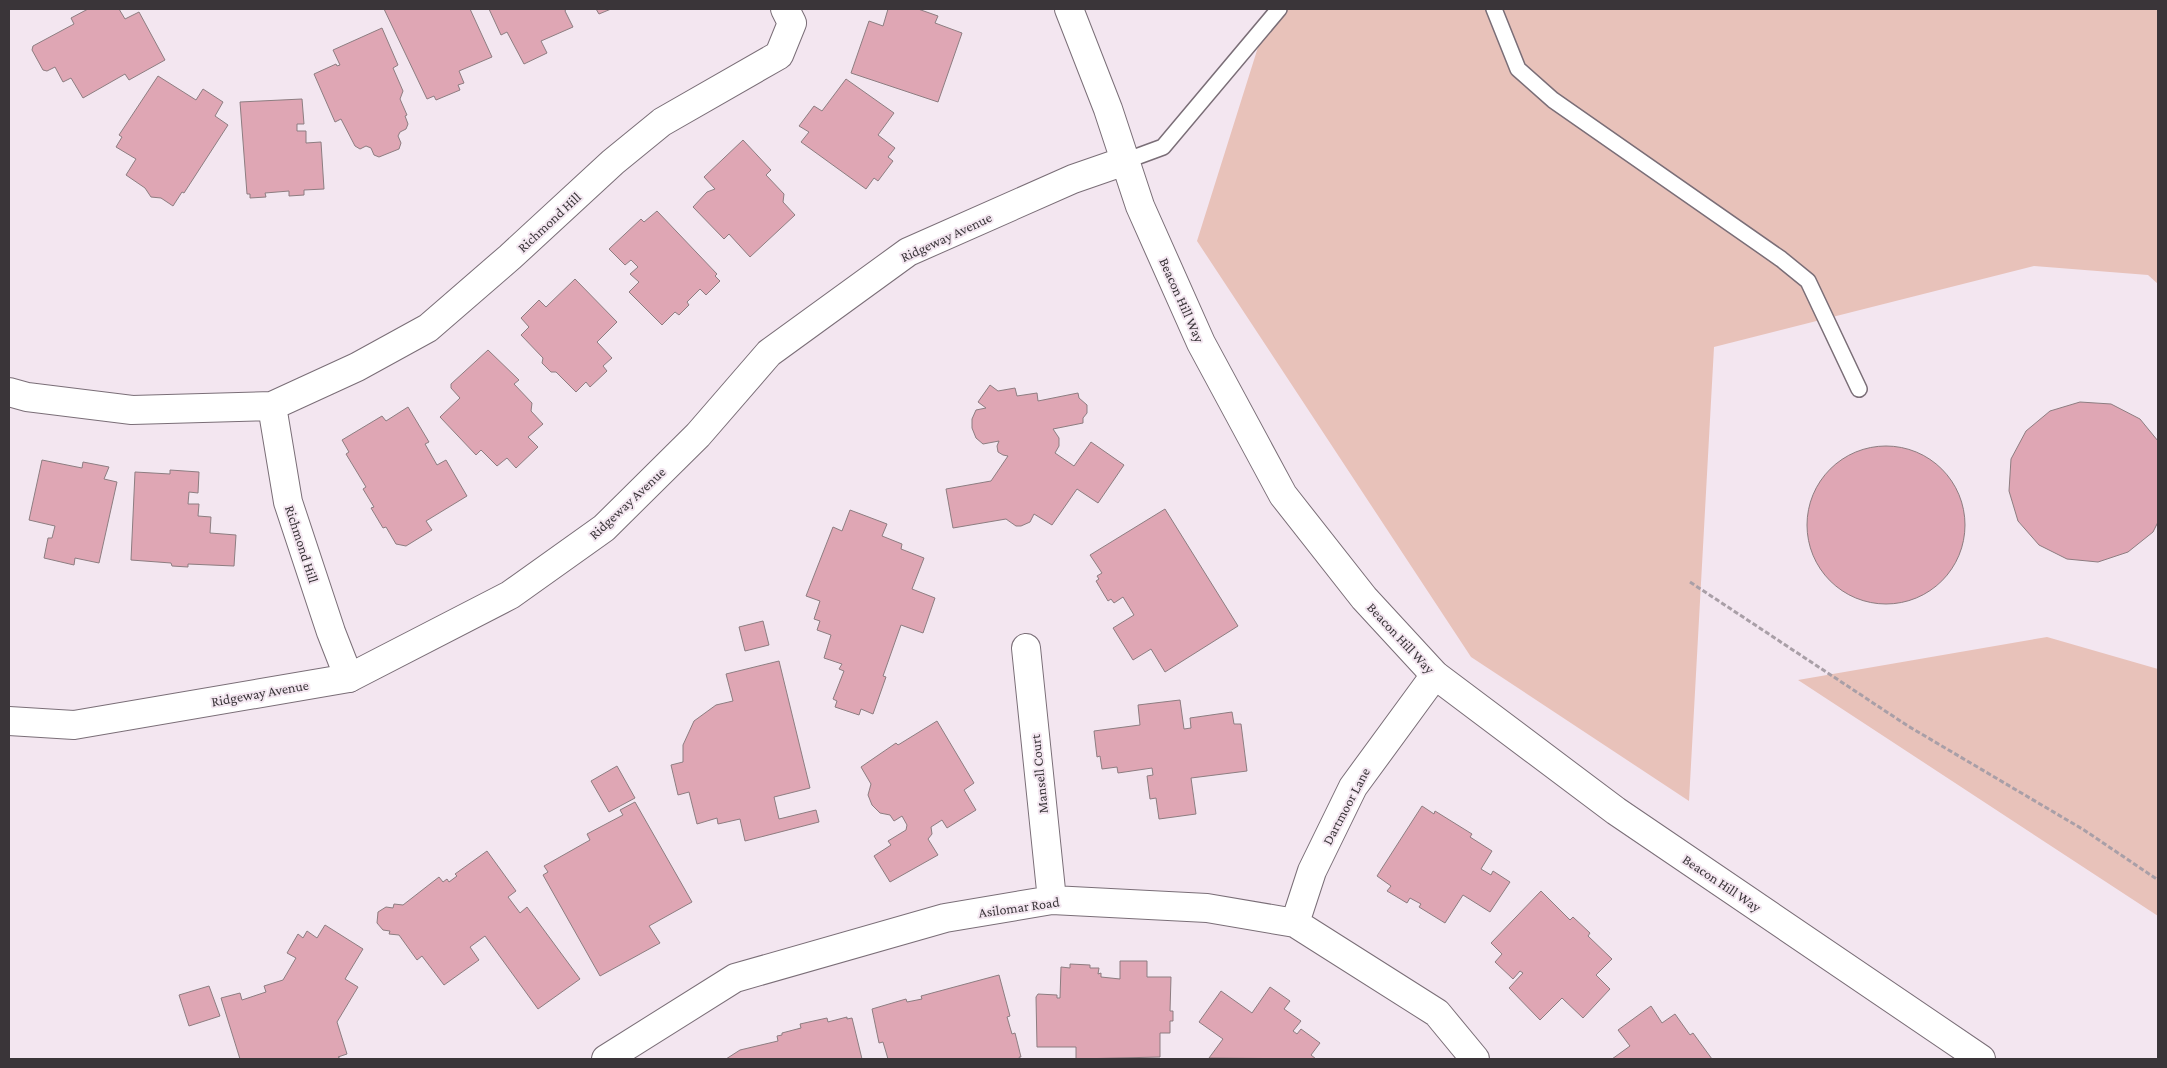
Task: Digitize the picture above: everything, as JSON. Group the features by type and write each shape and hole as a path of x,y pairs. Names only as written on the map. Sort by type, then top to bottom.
{"street":[{"name":"Richmond Hill","path":"9,392 27,398 132,410 272,406 357,366 428,328 510,257 613,162 662,122 779,55 792,22 785,9"},
{"name":"Beacon Hill Way","path":"1069,9 1140,206 1201,343 1283,495 1364,598 1435,675 1616,810 1981,1059"},
{"name":"Ridgeway Avenue","path":"9,721 74,725 349,678 510,595 604,528 698,435 769,353 908,252 1073,179 1125,161"},
{"name":"Richmond Hill","path":"272,406 288,502 330,632 349,678"},
{"name":"Mansell Court","path":"1026,648 1052,900"},
{"name":"Dartmoor Lane","path":"1296,923 1312,871 1353,787 1435,675"},
{"name":"Asilomar Road","path":"606,1059 735,978 945,918 1052,900 1207,908 1296,923 1438,1013 1475,1059"}],"lane":[{"path":"1125,161 1164,147 1279,9"},
{"path":"1494,9 1518,69 1553,100 1782,259 1808,281 1859,389"}],"path":[{"path":"1690,582 1908,726 2084,830 2158,880"}],"shaded area":[{"path":"1270,9 2158,9 2158,284 2148,275 2034,266 1714,347 1689,801 1471,657 1197,241"},
{"path":"2047,637 2158,669 2158,916 1798,680"}],"building":[{"path":"88,9 119,9 125,19 139,12 165,60 129,80 125,74 83,98 71,78 63,82 55,67 47,71 43,70 32,50 33,46 74,24 71,18"},
{"path":"384,9 470,9 492,57 459,71 464,83 458,85 460,90 436,100 434,96 427,99"},
{"path":"489,9 566,9 565,11 573,27 541,41 547,53 524,64 507,32 501,35"},
{"path":"596,9 611,9 599,14"},
{"path":"888,9 918,9 938,16 935,23 962,33 938,102 851,73 869,21 883,26"},
{"path":"382,28 398,65 393,68 403,91 400,99 407,115 405,116 408,124 406,129 400,132 398,136 401,143 399,149 379,157 374,155 371,148 366,146 360,149 355,146 341,119 335,122 314,74 336,64 337,66 340,65 333,50"},
{"path":"158,76 196,100 203,89 223,102 215,116 228,125 184,193 182,192 173,206 161,198 151,197 145,188 126,175 136,159 116,147 122,137 119,135"},
{"path":"846,79 894,113 878,135 895,148 888,157 893,161 878,181 874,178 866,189 801,142 809,132 799,126 814,106 822,111"},
{"path":"302,99 304,124 297,124 297,131 306,131 306,143 321,142 324,189 304,190 304,195 289,196 289,191 265,193 266,197 250,198 250,194 247,194 240,102"},
{"path":"743,140 771,170 766,175 784,194 783,202 795,215 750,257 729,234 724,239 693,207 707,192 715,189 704,177"},
{"path":"657,211 717,274 715,276 720,281 706,295 700,289 687,302 689,305 679,315 675,312 662,325 629,292 639,282 630,274 638,267 631,260 625,265 609,249 641,219 644,222"},
{"path":"575,279 617,322 597,342 612,358 603,366 607,371 590,387 586,382 576,392 556,372 551,372 542,363 543,358 521,335 529,327 521,318 539,300 546,307"},
{"path":"488,350 519,380 514,384 532,403 531,411 543,424 528,437 538,447 516,468 507,458 497,466 481,450 476,455 440,417 460,398 451,388 451,384"},
{"path":"990,385 998,391 1015,388 1017,396 1037,393 1038,401 1078,393 1079,398 1087,405 1087,413 1083,418 1083,423 1053,429 1059,438 1059,446 1055,453 1074,466 1091,442 1124,465 1098,503 1077,489 1052,525 1034,514 1030,522 1021,526 1016,526 1006,519 953,528 946,489 991,481 1008,456 998,452 997,446 999,441 983,444 976,438 972,428 972,419 976,410 986,408 978,402"},
{"path":"2080,402 2111,404 2140,419 2158,441 2158,522 2153,532 2128,552 2098,562 2067,559 2039,545 2018,521 2009,491 2011,459 2026,431 2050,411"},
{"path":"408,407 429,442 425,444 437,465 446,460 467,496 426,521 432,530 406,546 396,544 386,527 383,528 371,508 374,507 363,489 366,487 346,454 349,452 342,440 382,416 386,421"},
{"path":"1886,446 1916,452 1942,469 1959,495 1965,525 1959,555 1942,581 1916,598 1886,604 1856,598 1830,581 1813,555 1807,525 1813,495 1830,469 1856,452"},
{"path":"42,460 82,468 83,462 109,467 104,479 117,482 99,563 75,558 74,565 44,558 48,538 52,538 55,526 29,520"},
{"path":"170,470 199,472 198,493 189,492 188,504 199,504 198,516 211,517 210,533 236,535 234,566 188,564 188,567 172,566 171,563 131,560 135,472 170,474"},
{"path":"1165,509 1238,626 1165,672 1151,649 1133,660 1113,628 1134,615 1123,597 1114,603 1111,599 1108,601 1096,581 1099,579 1097,576 1102,573 1090,555"},
{"path":"850,510 887,524 882,536 902,544 901,549 924,558 912,589 935,598 923,633 901,625 883,676 886,677 873,714 861,709 859,715 835,707 837,701 833,699 844,671 839,669 842,664 824,658 831,635 817,630 820,621 814,619 820,601 806,596 833,527 842,531"},
{"path":"763,621 769,645 745,651 739,627"},
{"path":"779,661 810,788 774,797 779,819 816,810 819,822 745,841 740,819 718,824 717,818 697,824 689,792 678,795 671,765 683,762 683,745 694,721 716,705 733,701 726,674"},
{"path":"1180,700 1184,729 1191,728 1190,718 1232,712 1234,724 1241,724 1247,771 1191,778 1196,814 1159,819 1156,798 1150,799 1147,776 1153,775 1152,768 1118,773 1117,767 1102,769 1100,756 1097,757 1094,731 1140,725 1138,705"},
{"path":"937,721 974,783 964,790 976,810 947,828 942,820 931,827 932,834 928,839 938,855 890,882 874,856 891,845 888,841 906,830 907,825 902,816 894,821 890,815 880,813 872,805 868,795 871,784 861,767 896,743 898,745"},
{"path":"617,766 635,798 609,812 591,781"},
{"path":"635,802 692,902 649,926 660,943 600,976 543,875 548,872 544,866 590,840 587,834 623,815 620,810"},
{"path":"1422,806 1434,814 1435,811 1472,834 1470,837 1492,851 1481,869 1491,875 1493,871 1510,882 1490,912 1463,895 1445,923 1419,907 1421,904 1410,898 1407,903 1387,891 1391,886 1377,876"},
{"path":"487,851 516,891 508,897 520,913 527,907 580,979 538,1009 485,936 470,947 479,960 444,985 422,956 417,960 399,935 389,934 390,931 383,930 377,923 378,912 386,907 393,908 394,904 403,905 439,877 443,882 447,879 449,882 457,876 455,874"},
{"path":"1541,891 1570,920 1573,917 1590,933 1588,936 1612,959 1596,975 1610,989 1583,1018 1562,998 1540,1020 1509,988 1523,973 1520,971 1513,979 1495,962 1502,954 1491,943"},
{"path":"325,925 363,949 345,979 358,987 337,1022 347,1054 338,1057 341,1059 240,1059 221,998 240,993 242,1000 266,992 264,986 283,980 296,958 287,953 298,934 303,938 307,931 317,938"},
{"path":"1120,961 1147,961 1147,977 1171,977 1170,1011 1173,1011 1173,1021 1170,1021 1170,1033 1160,1033 1160,1057 1076,1059 1076,1047 1037,1047 1036,997 1038,994 1057,995 1057,998 1060,998 1061,967 1070,968 1070,964 1090,965 1090,968 1099,968 1098,974 1101,973 1101,977 1120,979"},
{"path":"999,975 1010,1016 1007,1017 1012,1034 1015,1033 1020,1059 888,1059 883,1042 879,1043 872,1009 906,999 907,1002 922,999 921,996"},
{"path":"209,986 220,1016 189,1026 179,995"},
{"path":"1270,987 1290,1001 1284,1009 1301,1021 1293,1031 1297,1034 1301,1029 1320,1043 1311,1055 1316,1059 1209,1058 1223,1039 1199,1022 1221,991 1252,1013"},
{"path":"1651,1006 1662,1023 1675,1014 1690,1035 1693,1033 1712,1059 1612,1059 1630,1046 1618,1030"},
{"path":"847,1017 847,1019 852,1018 862,1059 726,1059 740,1050 778,1041 777,1036 801,1028 800,1024 827,1018 828,1022"}]}
